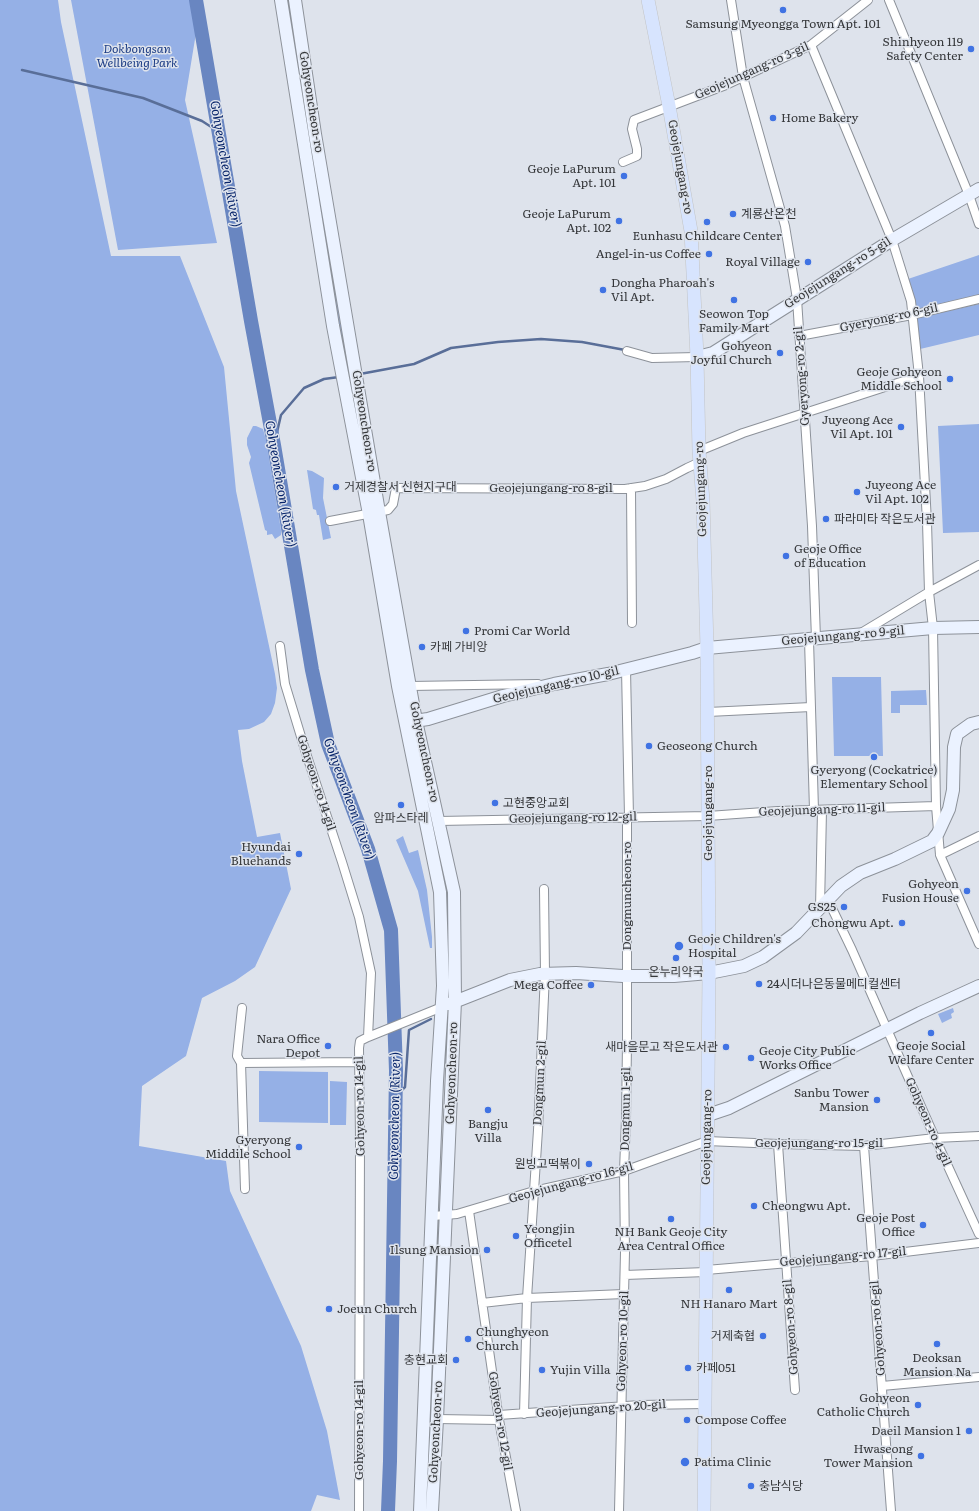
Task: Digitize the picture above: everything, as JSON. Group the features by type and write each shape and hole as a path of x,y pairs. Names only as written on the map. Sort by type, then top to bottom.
{"main road":[{"name":"Geojejungang-ro","path":"648,0 669,106 691,231 697,357 708,712 709,973 704,1511"}],"street":[{"name":"Gohyeoncheon-ro","path":"281,0 343,376 374,513 410,686 410,722 439,821 454,892 456,1001 432,1511"},
{"name":"Gohyeoncheon-ro","path":"295,0 315,134 356,374 374,513 440,892 443,986 438,1009 433,1216 420,1511"},
{"name":"Gyeryong-ro 2-gil","path":"731,0 743,77 785,226 797,299 812,526 813,639 811,707 824,904"},
{"name":"Geojejungang-ro 3-gil","path":"623,162 637,156 637,149 632,129 634,120 726,85 812,45 868,0"},
{"path":"889,0 974,192 979,224"},
{"path":"812,45 892,240 910,301 919,376 927,522 929,592 933,628 936,806 940,855 979,944"},
{"name":"Geojejungang-ro 5-gil","path":"697,357 713,353 892,240 974,192"},
{"name":"Gyeryong-ro 6-gil","path":"799,336 912,315 979,299"},
{"path":"627,350 652,358 697,357"},
{"name":"Geojejungang-ro 8-gil","path":"374,513 391,508 396,488 631,488 645,486 666,479 687,468 700,457 743,433 919,376"},
{"path":"631,488 632,623"},
{"path":"330,521 374,513"},
{"path":"857,635 929,592 979,566"},
{"name":"Geojejungang-ro 9-gil","path":"707,648 933,628 979,627"},
{"name":"Gohyeon-ro 14-gil","path":"280,646 285,684 359,917 370,973 368,1037 360,1041 359,1511"},
{"name":"Geojejungang-ro 10-gil","path":"410,722 503,696 626,669 707,648"},
{"name":"Dongmuncheon-ro","path":"626,669 628,817 627,976"},
{"path":"410,686 554,684"},
{"path":"708,712 811,707"},
{"path":"368,1037 510,980 545,974 576,973 627,976 674,976 709,973 744,966 763,957 796,933 841,886 860,873 895,859 932,841 938,833 949,809 953,790 954,747 957,734 971,724 979,722"},
{"name":"Geojejungang-ro 11-gil","path":"708,816 936,806"},
{"name":"Geojejungang-ro 12-gil","path":"439,821 708,816"},
{"path":"940,855 979,836"},
{"path":"544,889 545,974"},
{"name":"Gohyeon-ro 4-gil","path":"824,904 888,1030 979,1234"},
{"name":"Dongmun 2-gil","path":"524,1414 527,1298 545,974"},
{"name":"Dongmun 1-gil","path":"624,1171 627,976"},
{"path":"708,1115 729,1108 920,1013 979,986"},
{"path":"242,1008 237,1056 241,1063 245,1189"},
{"path":"241,1063 360,1062"},
{"name":"Geojejungang-ro 15-gil","path":"707,1141 864,1146 935,1138 979,1136"},
{"name":"Geojejungang-ro 16-gil","path":"433,1216 457,1214 534,1191 624,1171 707,1141"},
{"name":"Gohyeon-ro 8-gil","path":"778,1144 794,1353 795,1390"},
{"name":"Gohyeon-ro 6-gil","path":"864,1146 891,1511"},
{"name":"Gohyeon-ro 10-gil","path":"619,1511 625,1275 624,1171"},
{"name":"Gohyeon-ro 12-gil","path":"469,1211 499,1418 516,1511"},
{"name":"Geojejungang-ro 17-gil","path":"625,1275 706,1271 872,1256 979,1243"},
{"path":"482,1303 527,1298 624,1294"},
{"path":"882,1386 979,1377"},
{"name":"Geojejungang-ro 20-gil","path":"437,1419 499,1418 524,1414 621,1407 704,1404"}],"green space":[{"path":"0,0 58,0 61,22 111,256 180,256 224,367 236,491 277,688 275,703 271,714 264,722 249,729 238,730 242,761 257,837 280,833 291,889 255,967 235,981 202,998 186,1056 142,1086 139,1146 226,1161 230,1191 301,1346 327,1431 340,1500 317,1495 311,1511 0,1511"},
{"name":"Dokbongsan Wellbeing Park","path":"71,0 191,0 194,7 196,33 185,100 217,243 118,250"},
{"path":"284,0 288,0 348,364 344,364"},
{"path":"979,255 979,299 912,315 905,280"},
{"path":"979,304 979,335 916,350 917,318"},
{"path":"979,424 979,532 943,533 938,426"},
{"path":"253,426 263,429 266,440 281,530 281,535 275,539 272,534 267,535 267,531 265,530 249,463 251,457 247,445 247,438"},
{"path":"307,470 312,471 324,478 323,498 331,538 323,540 319,515 317,515 316,510 313,509"},
{"path":"832,677 881,677 883,756 834,756"},
{"path":"926,690 927,705 900,705 900,713 891,713 891,691"},
{"path":"403,836 409,853 418,850 427,890 432,948 430,948 418,891 396,840"},
{"path":"953,1008 954,1012 951,1014 952,1018 942,1023 938,1014"},
{"path":"259,1071 328,1072 328,1123 259,1122"},
{"path":"330,1081 347,1082 346,1125 330,1125"},
{"path":"437,1229 440,1229 430,1442 426,1442"}],"waterway":[{"name":"Gohyeoncheon (River)","path":"196,0 312,670 328,744 368,849 391,930 396,1071 388,1511"},
{"path":"22,70 143,98 202,121 219,132"},
{"path":"360,374 414,364 451,348 498,342 541,339 582,342 625,350"},
{"path":"274,445 281,415 304,388 324,379 339,377"},
{"path":"396,1096 405,1087 409,1030 431,1019"}],"place":[{"name":"Samsung Myeongga Town Apt. 101","path":"783,10"},
{"name":"Shinhyeon 119 Safety Center","path":"971,49"},
{"name":"Home Bakery","path":"773,118"},
{"name":"Geoje LaPurum Apt. 101","path":"624,176"},
{"name":"계룡산온천","path":"733,214"},
{"name":"Geoje LaPurum Apt. 102","path":"619,221"},
{"name":"Eunhasu Childcare Center","path":"707,222"},
{"name":"Angel-in-us Coffee","path":"709,254"},
{"name":"Royal Village","path":"808,262"},
{"name":"Dongha Pharoah's Vil Apt.","path":"603,290"},
{"name":"Seowon Top Family Mart","path":"734,300"},
{"name":"Gohyeon Joyful Church","path":"780,353"},
{"name":"Geoje Gohyeon Middle School","path":"950,379"},
{"name":"Juyeong Ace Vil Apt. 101","path":"901,427"},
{"name":"거제경찰서 신현지구대","path":"336,487"},
{"name":"Juyeong Ace Vil Apt. 102","path":"857,492"},
{"name":"파라미타 작은도서관","path":"826,519"},
{"name":"Geoje Office of Education","path":"786,556"},
{"name":"Promi Car World","path":"466,631"},
{"name":"카페 가비앙","path":"422,647"},
{"name":"Geoseong Church","path":"649,746"},
{"name":"Gyeryong (Cockatrice) Elementary School","path":"874,757"},
{"name":"고현중앙교회","path":"495,803"},
{"name":"암파스타레","path":"401,805"},
{"name":"Hyundai Bluehands","path":"299,854"},
{"name":"Gohyeon Fusion House","path":"967,891"},
{"name":"GS25","path":"844,907"},
{"name":"Chongwu Apt.","path":"902,923"},
{"name":"Geoje Children's Hospital","path":"679,946"},
{"name":"온누리약국","path":"676,958"},
{"name":"24시더나은동물메디컬센터","path":"759,984"},
{"name":"Mega Coffee","path":"591,985"},
{"name":"Geoje Social Welfare Center","path":"931,1033"},
{"name":"Nara Office Depot","path":"328,1046"},
{"name":"새마을문고 작은도서관","path":"726,1047"},
{"name":"Geoje City Public Works Office","path":"751,1058"},
{"name":"Sanbu Tower Mansion","path":"877,1100"},
{"name":"Bangju Villa","path":"488,1110"},
{"name":"Gyeryong Middile School","path":"299,1147"},
{"name":"원빙고떡볶이","path":"589,1164"},
{"name":"Cheongwu Apt.","path":"754,1206"},
{"name":"NH Bank Geoje City Area Central Office","path":"671,1219"},
{"name":"Geoje Post Office","path":"923,1225"},
{"name":"Yeongjin Officetel","path":"516,1236"},
{"name":"Ilsung Mansion","path":"487,1250"},
{"name":"NH Hanaro Mart","path":"729,1290"},
{"name":"Joeun Church","path":"329,1309"},
{"name":"거제축협","path":"763,1336"},
{"name":"Chunghyeon Church","path":"468,1339"},
{"name":"Deoksan Mansion Na","path":"937,1344"},
{"name":"충현교회","path":"456,1360"},
{"name":"카페051","path":"688,1368"},
{"name":"Yujin Villa","path":"542,1370"},
{"name":"Gohyeon Catholic Church","path":"918,1405"},
{"name":"Compose Coffee","path":"687,1420"},
{"name":"Daeil Mansion 1","path":"969,1431"},
{"name":"Hwaseong Tower Mansion","path":"921,1456"},
{"name":"Patima Clinic","path":"685,1462"},
{"name":"충남식당","path":"751,1486"}]}
